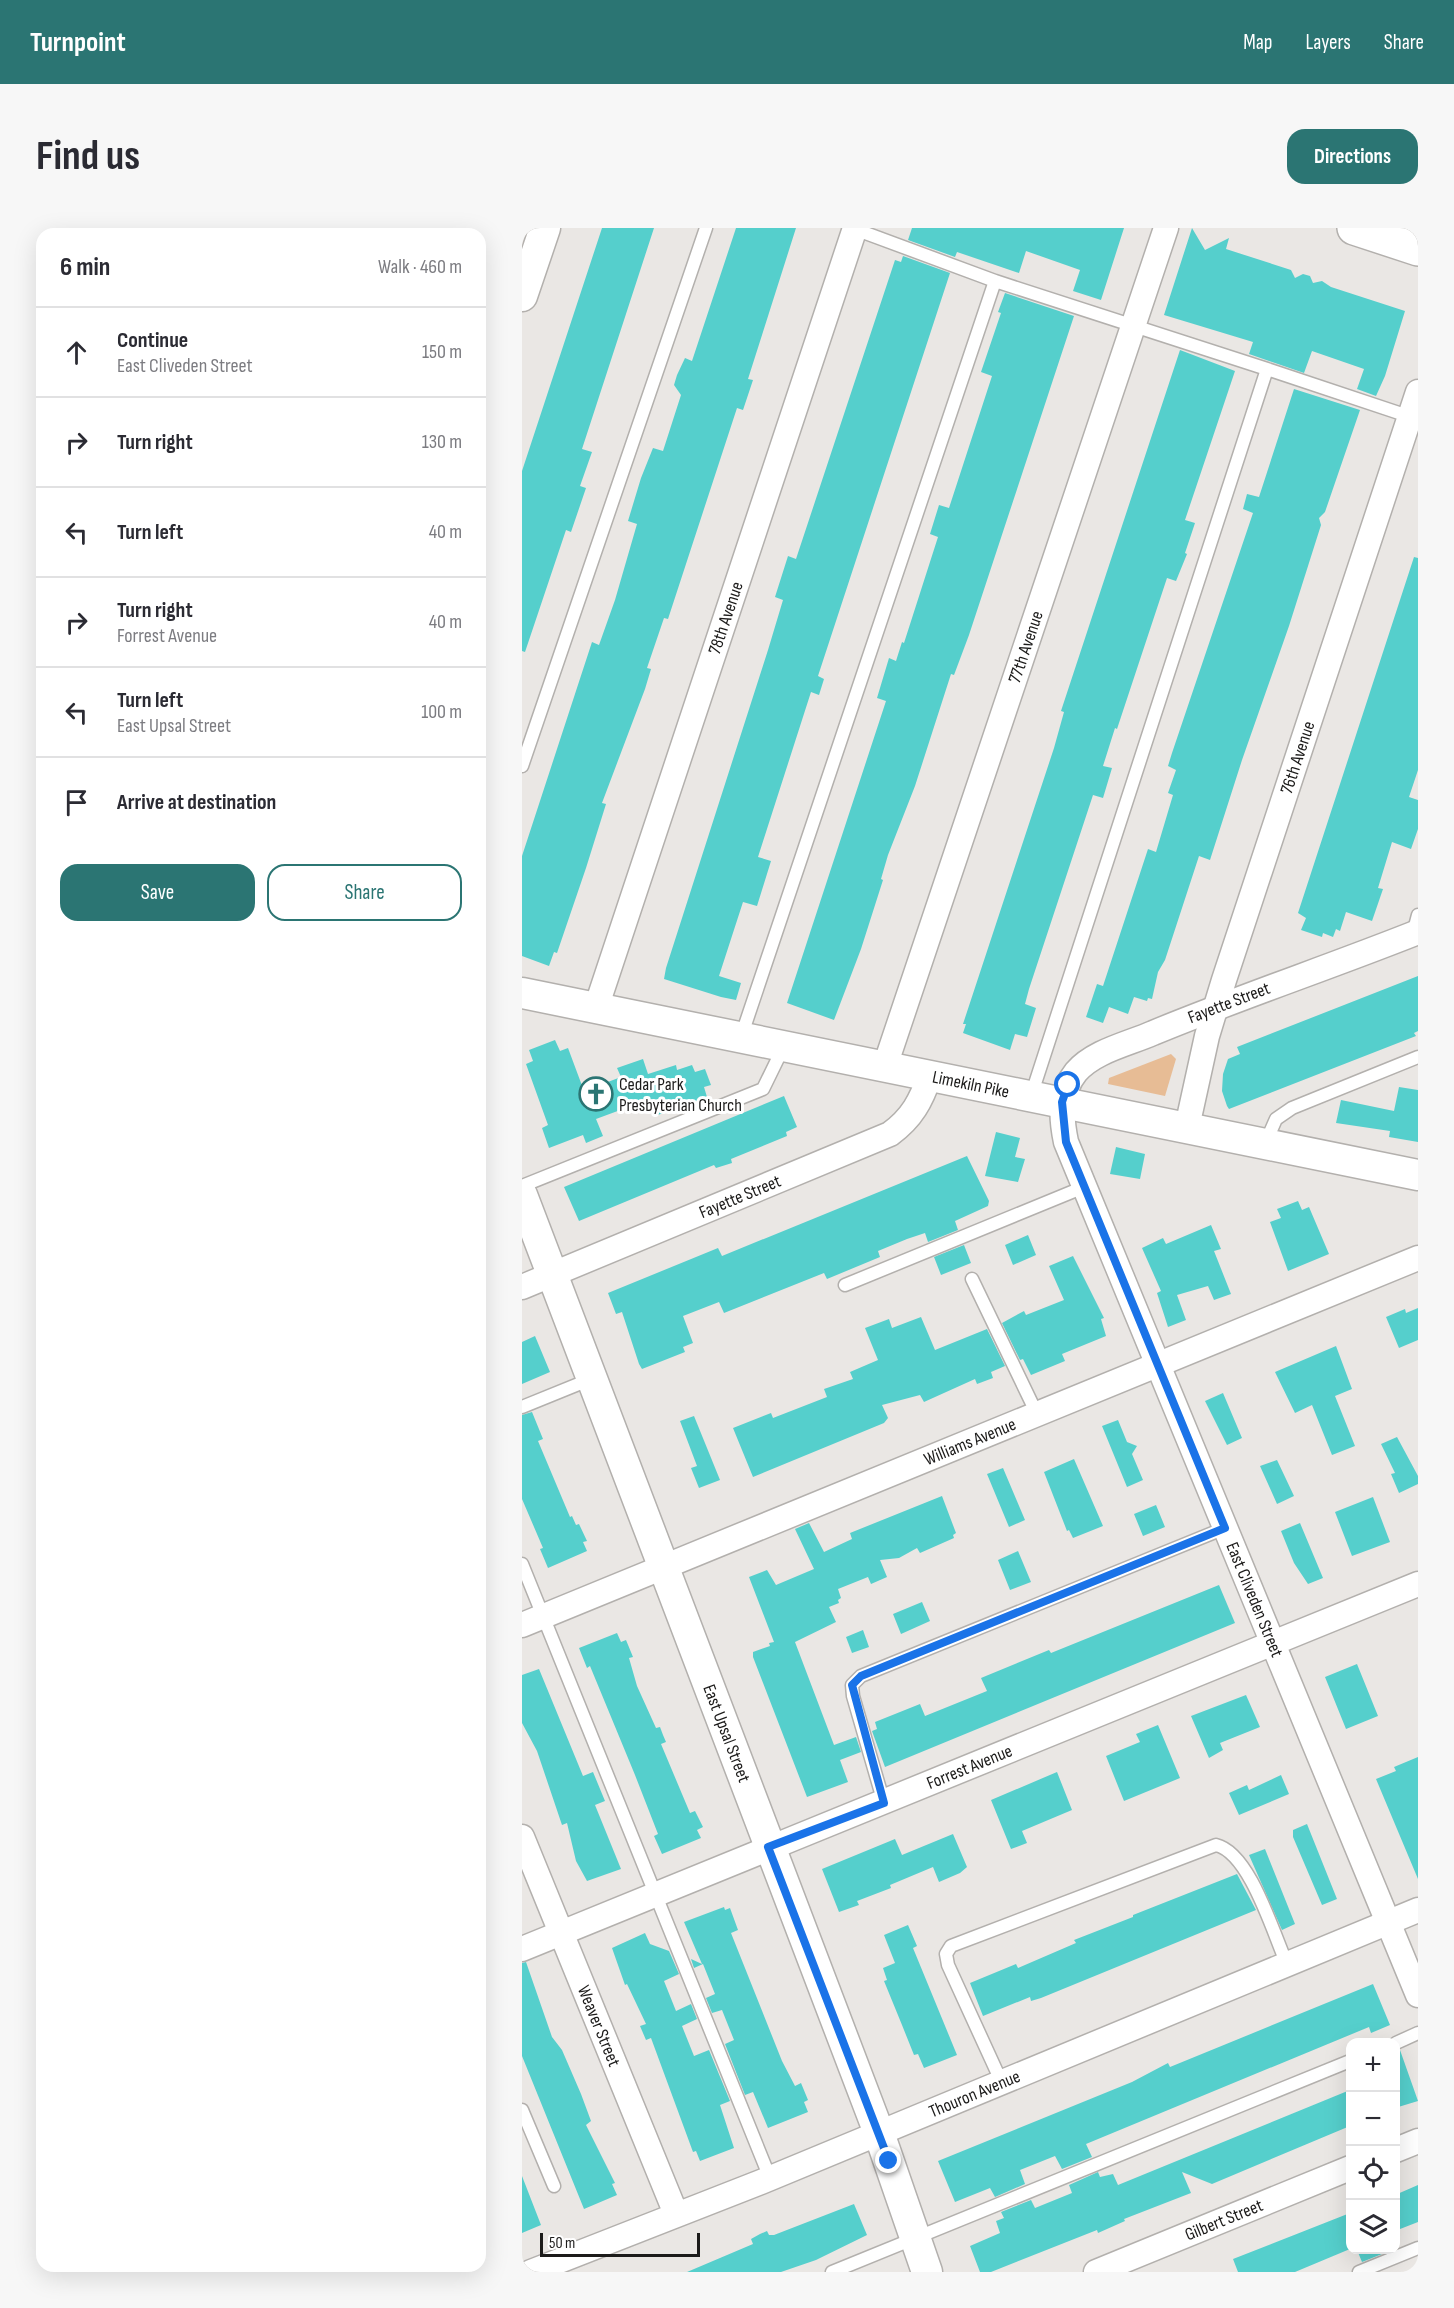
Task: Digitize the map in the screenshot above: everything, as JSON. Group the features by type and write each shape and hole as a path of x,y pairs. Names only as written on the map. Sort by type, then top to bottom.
{"main road":[{"path":"1354,228 1418,249"}],"street":[{"path":"522,296 545,228"},
{"name":"78th Avenue","path":"596,1008 853,228"},
{"name":"77th Avenue","path":"885,1066 1166,228"},
{"name":"76th Avenue","path":"1187,1127 1216,1007 1414,418 1418,392"},
{"name":"Fayette Street","path":"1062,1102 1075,1073 1094,1058 1416,927"},
{"name":"Limekiln Pike","path":"522,993 1418,1175"},
{"name":"Fayette Street","path":"522,1287 890,1134 912,1115 922,1100 930,1075"},
{"name":"East Cliveden Street","path":"1062,1102 1066,1142 1418,1995"},
{"name":"East Upsal Street","path":"522,1195 768,1847 879,2133 927,2272"},
{"name":"Williams Avenue","path":"533,1620 1418,1258"},
{"name":"Forrest Avenue","path":"522,1949 1418,1584"},
{"name":"Weaver Street","path":"522,1837 676,2214"},
{"name":"Thouron Avenue","path":"531,2272 770,2178 1418,1911"},
{"path":"1400,2148 1418,2141"},
{"name":"Gilbert Street","path":"1096,2272 1346,2170"}],"lane":[{"path":"522,766 706,228"},
{"path":"853,228 995,281 1414,418"},
{"path":"741,1037 995,281"},
{"path":"1031,1096 1267,369"},
{"path":"522,1186 763,1089 784,1046"},
{"path":"1265,1144 1276,1119 1292,1108 1418,1057"},
{"path":"844,1285 1084,1187"},
{"path":"972,1279 1037,1414"},
{"path":"522,1407 591,1379"},
{"path":"884,1803 853,1696 852,1685 861,1676 1225,1528"},
{"path":"522,1564 533,1620 654,1894 770,2178"},
{"path":"1002,2083 948,1965 946,1954 951,1946 1216,1845 1224,1847 1245,1869 1287,1964"},
{"path":"1400,2041 1418,2033"},
{"path":"832,2272 1346,2063"},
{"path":"522,2110 554,2186"},
{"path":"1359,2272 1418,2248"}],"shaded area":[{"path":"1171,1054 1176,1059 1165,1096 1108,1084 1109,1078"}],"building":[{"path":"602,228 654,228 582,449 592,452 580,486 586,488 571,532 566,530 525,652 522,651 522,471"},
{"path":"736,228 796,228 748,379 753,380 743,410 737,408 668,619 664,618 647,668 651,669 645,689 602,803 606,804 586,868 557,953 554,952 549,966 522,956 522,856 592,642 599,645 615,600 637,524 628,521 641,478 653,448 663,451 681,395 674,385 677,375 685,358 692,361"},
{"path":"912,228 1124,228 1101,300 1073,291 1080,270 1026,251 1019,273 957,252 955,257 908,240"},
{"path":"1192,228 1205,250 1229,238 1226,249 1291,270 1295,278 1303,274 1310,276 1313,283 1322,281 1331,287 1405,311 1385,376 1376,396 1357,389 1364,369 1312,351 1304,373 1249,354 1253,342 1164,315"},
{"path":"903,256 950,273 818,676 824,679 819,695 811,692 758,857 771,861 757,906 743,902 719,976 741,983 736,1000 721,997 664,979 666,968 783,600 775,597 788,556 796,559 895,260 901,262"},
{"path":"1005,293 1074,316 969,635 954,675 951,674 915,786 888,855 881,879 883,880 861,949 834,1020 787,1003 886,701 877,698 889,658 896,661 902,642 904,643 938,537 930,534 939,505 949,508 992,376 981,372 1001,313 998,312"},
{"path":"1180,350 1235,371 1185,520 1195,523 1185,553 1187,554 1176,581 1167,578 1103,766 1112,768 1103,798 1093,795 1029,989 1025,1004 1036,1008 1027,1037 1015,1034 1010,1050 963,1033 966,1024 963,1024 1054,748 1064,712 1061,711"},
{"path":"1294,389 1360,410 1325,512 1319,518 1321,525 1289,626 1210,860 1199,856 1165,960 1158,972 1152,999 1148,998 1147,1001 1134,997 1128,1014 1109,1007 1103,1023 1086,1017 1097,984 1103,986 1148,849 1156,852 1173,795 1168,793 1176,770 1168,766 1253,513 1243,509 1247,494 1259,497"},
{"path":"1414,557 1418,558 1418,770 1409,797 1418,800 1418,829 1411,849 1392,842 1378,888 1383,889 1372,921 1346,912 1340,931 1336,929 1333,937 1323,933 1322,937 1301,930 1306,918 1298,913"},
{"path":"1418,976 1418,1031 1414,1033 1416,1036 1229,1109 1222,1091 1223,1074 1228,1059 1240,1054 1237,1047"},
{"name":"Cedar Park Presbyterian Church","path":"555,1040 560,1051 568,1048 584,1091 621,1077 617,1068 643,1059 648,1074 676,1065 677,1070 692,1065 695,1072 705,1069 711,1085 704,1087 707,1097 655,1116 650,1105 644,1107 642,1102 596,1119 603,1136 586,1143 583,1135 549,1148 542,1128 548,1125 526,1064 533,1061 529,1050"},
{"path":"1399,1087 1418,1090 1418,1142 1389,1137 1390,1131 1336,1123 1341,1100 1394,1111"},
{"path":"784,1096 797,1127 786,1132 787,1136 731,1159 732,1163 716,1168 714,1165 579,1221 564,1187"},
{"path":"996,1132 1020,1138 1015,1157 1025,1159 1018,1182 985,1176"},
{"path":"1116,1147 1145,1154 1140,1179 1110,1174"},
{"path":"967,1156 989,1201 988,1206 955,1221 958,1230 928,1242 925,1233 907,1239 878,1251 880,1257 827,1279 824,1273 724,1313 719,1302 683,1316 693,1343 683,1347 685,1352 642,1369 622,1312 616,1314 608,1293 718,1248 722,1256"},
{"path":"1298,1201 1302,1210 1309,1207 1329,1254 1288,1271 1270,1222 1281,1218 1277,1209"},
{"path":"1211,1225 1221,1249 1214,1251 1231,1294 1214,1300 1208,1286 1177,1295 1186,1320 1168,1327 1157,1293 1161,1291 1142,1248 1163,1238 1166,1244"},
{"path":"1028,1235 1036,1255 1013,1265 1005,1245"},
{"path":"964,1245 971,1263 941,1275 934,1257"},
{"path":"1073,1256 1104,1318 1101,1319 1106,1336 1062,1354 1065,1361 1031,1375 1023,1359 1020,1360 1002,1323 1024,1311 1026,1315 1064,1300 1049,1266"},
{"path":"1418,1308 1418,1340 1399,1348 1386,1317 1405,1309 1406,1313"},
{"path":"921,1317 935,1350 987,1329 1005,1366 991,1372 993,1378 977,1384 975,1379 924,1402 920,1395 882,1405 888,1418 884,1423 753,1477 733,1428 771,1413 773,1418 827,1397 824,1389 853,1379 850,1372 878,1360 865,1328 889,1319 892,1328"},
{"path":"535,1336 550,1372 522,1384 522,1342"},
{"path":"1336,1346 1352,1389 1335,1396 1355,1446 1332,1455 1312,1405 1295,1413 1275,1372"},
{"path":"1223,1393 1242,1438 1227,1445 1205,1401"},
{"path":"532,1412 543,1439 538,1441 570,1517 572,1516 576,1525 579,1524 587,1541 583,1542 587,1551 548,1568 540,1549 543,1548 522,1499 522,1415"},
{"path":"694,1416 720,1480 699,1488 691,1468 697,1466 680,1421"},
{"path":"1118,1420 1127,1442 1137,1446 1132,1454 1143,1480 1127,1487 1102,1426"},
{"path":"1397,1437 1418,1476 1418,1484 1399,1493 1391,1474 1395,1473 1381,1444"},
{"path":"1074,1459 1103,1526 1073,1538 1069,1530 1067,1531 1044,1472"},
{"path":"1277,1460 1294,1496 1277,1504 1260,1466"},
{"path":"1003,1468 1025,1520 1009,1527 987,1474"},
{"path":"942,1496 956,1533 953,1535 954,1538 920,1553 917,1548 899,1558 880,1560 887,1577 871,1584 868,1577 838,1589 841,1598 838,1600 839,1603 829,1607 836,1622 795,1642 834,1745 856,1737 861,1752 840,1760 848,1782 807,1797 753,1657 753,1652 770,1646 769,1643 774,1642 749,1577 767,1570 776,1585 814,1569 795,1529 809,1523 824,1552 852,1539 850,1533"},
{"path":"1373,1497 1390,1542 1352,1556 1335,1512"},
{"path":"1156,1505 1165,1527 1143,1536 1134,1514"},
{"path":"1300,1523 1323,1578 1308,1584 1294,1563 1281,1531"},
{"path":"1018,1551 1031,1582 1010,1590 998,1560"},
{"path":"1219,1585 1235,1623 885,1767 872,1731 877,1729 875,1722 920,1704 925,1716 987,1691 981,1678 1049,1650 1051,1653"},
{"path":"922,1602 930,1621 901,1634 893,1614"},
{"path":"863,1630 869,1647 852,1653 846,1637"},
{"path":"617,1633 621,1642 626,1640 633,1657 629,1658 637,1686 656,1728 660,1727 666,1742 661,1744 690,1813 695,1811 703,1827 697,1830 701,1838 662,1854 654,1836 658,1834 635,1775 590,1666 587,1668 579,1648"},
{"path":"1357,1664 1378,1716 1346,1729 1325,1677"},
{"path":"539,1669 583,1776 593,1772 605,1801 595,1805 621,1869 587,1881 576,1861 567,1823 562,1825 537,1751 522,1723 522,1675"},
{"path":"1246,1695 1260,1727 1220,1743 1223,1750 1209,1758 1191,1716"},
{"path":"1158,1725 1180,1778 1124,1801 1106,1756 1140,1742 1136,1734"},
{"path":"1418,1757 1418,1879 1376,1779 1396,1771 1394,1767"},
{"path":"1057,1772 1072,1810 1022,1831 1027,1843 1011,1849 991,1800"},
{"path":"1281,1775 1289,1794 1239,1815 1229,1793 1247,1785 1249,1790"},
{"path":"1307,1824 1337,1899 1322,1905 1293,1837 1293,1830"},
{"path":"953,1834 967,1867 960,1873 939,1882 933,1867 890,1885 891,1888 857,1901 859,1905 839,1912 822,1869 895,1839 902,1855"},
{"path":"1265,1849 1295,1924 1282,1930 1249,1855"},
{"path":"1237,1874 1256,1910 1041,1998 1031,2001 1030,1997 983,2016 970,1983 1016,1964 1018,1968 1076,1943 1074,1940"},
{"path":"724,1907 725,1910 730,1908 738,1930 731,1933 782,2061 795,2086 801,2083 808,2100 804,2102 808,2112 768,2128 753,2092 745,2095 725,2044 734,2040 722,2010 712,2013 706,1998 715,1994 703,1964 694,1968 691,1959 702,1964 684,1922"},
{"path":"908,1925 917,1946 913,1948 957,2055 924,2068 918,2054 914,2055 884,1981 887,1980 883,1968 895,1963 884,1935"},
{"path":"645,1933 650,1944 669,1951 679,1974 664,1981 676,2011 691,2004 697,2019 682,2026 694,2056 709,2050 730,2101 720,2105 734,2148 700,2161 696,2151 693,2152 651,2038 646,2040 640,2026 646,2024 627,1984 625,1985 612,1948"},
{"path":"526,1962 552,2037 562,2050 591,2121 586,2125 615,2183 612,2184 617,2195 584,2209 522,2056 522,1963"},
{"path":"1373,1984 1390,2025 1371,2033 1369,2027 1086,2144 1092,2157 1062,2169 1055,2156 1020,2170 1025,2184 995,2197 990,2188 955,2202 938,2161 1132,2082 1168,2063 1170,2067"},
{"path":"1400,2050 1418,2101 1400,2106"},
{"path":"1346,2092 1346,2128 1212,2184 1182,2172 1191,2193 1124,2219 1125,2221 1098,2233 1097,2230 991,2272 980,2272 970,2246 1000,2233 996,2221 1004,2218 1001,2212 1031,2200 1035,2208 1072,2193 1069,2185 1098,2172 1100,2177 1113,2174 1118,2185"},
{"path":"522,2176 541,2225 522,2233"},
{"path":"1418,2185 1418,2222 1400,2229 1400,2200 1400,2193"},
{"path":"854,2204 867,2235 816,2260 781,2272 687,2272 753,2244 751,2239 767,2231 769,2235 774,2235"},
{"path":"1346,2215 1346,2251 1295,2272 1238,2272 1233,2259"},
{"path":"1359,2254 1382,2254 1362,2262"}],"place":[{"name":"Cedar Park Presbyterian Church","path":"596,1094"}],"route":[{"path":"889,2161 768,1847 884,1803 853,1696 852,1685 861,1676 1225,1528 1066,1142 1062,1102 1068,1085"}]}
